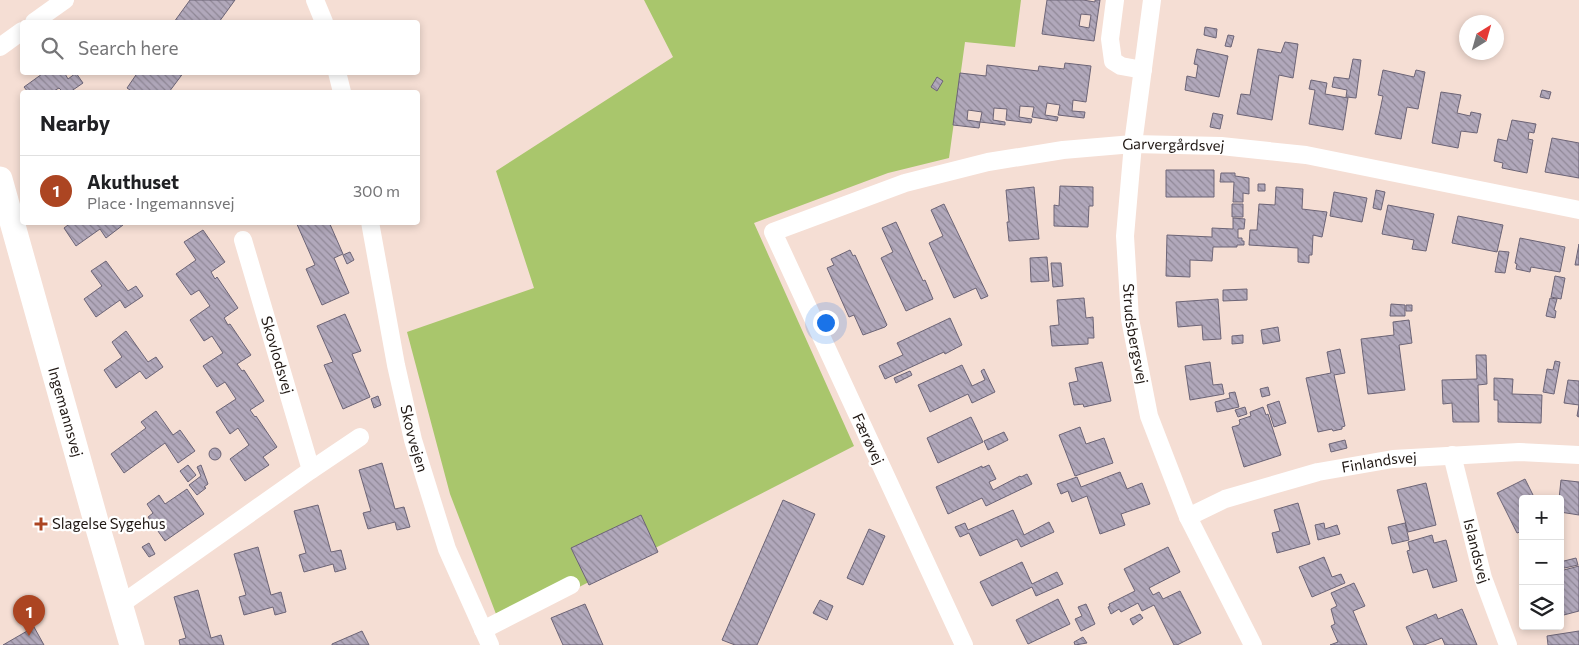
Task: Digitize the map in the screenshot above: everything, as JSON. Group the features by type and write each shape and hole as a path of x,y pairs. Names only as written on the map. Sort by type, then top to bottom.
{"street":[{"path":"37,20 66,0"},
{"path":"316,0 323,20"},
{"path":"1115,0 1110,39 1113,60 1121,66 1143,70"},
{"name":"Strudsbergsvej","path":"1152,0 1133,144 1125,236 1130,319 1149,416 1188,516 1253,645"},
{"path":"0,47 20,32"},
{"path":"338,75 342,90"},
{"name":"Garvergårdsvej","path":"773,232 905,183 979,165 1063,150 1133,144 1221,146 1306,155 1579,210"},
{"name":"Ingemannsvej","path":"0,179 132,645"},
{"name":"Skovvejen","path":"371,225 396,365 413,440 447,549 486,638"},
{"name":"Færøvej","path":"773,232 964,645"},
{"name":"Skovlodsvej","path":"243,240 311,470"},
{"path":"120,605 360,437"},
{"name":"Finlandsvej","path":"1188,516 1225,499 1318,472 1393,459 1520,452 1579,455"},
{"name":"Islandsvej","path":"1452,455 1483,578 1508,645"},
{"path":"486,638 571,585"}],"green space":[{"path":"644,0 1021,0 1015,47 965,42 949,158 888,173 754,223 854,446 501,627 450,494 407,332 534,288 496,171 673,57"}],"building":[{"path":"190,0 235,0 220,20 175,20"},
{"path":"1047,0 1095,2 1095,0 1100,0 1094,41 1042,34","holes":["1081,14 1091,15 1089,28 1079,26"]},
{"path":"1205,27 1217,29 1216,38 1204,35"},
{"path":"1228,35 1234,36 1231,47 1225,46"},
{"path":"1285,42 1298,44 1293,78 1279,75 1272,120 1237,114 1241,94 1250,95 1258,49 1281,53"},
{"path":"1197,49 1228,56 1219,97 1185,90 1187,76 1196,78 1198,65 1194,64"},
{"path":"1353,59 1361,60 1356,98 1346,97 1347,90 1332,87 1334,77 1349,79"},
{"path":"1065,63 1091,66 1086,102 1073,100 1072,111 1085,112 1084,118 1058,115 1060,105 1047,103 1045,115 1058,117 1057,121 1032,117 1034,107 1020,106 1019,117 1032,119 1031,123 1006,120 1007,109 994,108 993,120 1005,122 1005,125 980,122 979,128 953,125 960,73 986,76 987,65 1038,71 1039,66 1064,69","holes":["968,110 982,112 980,122 967,120"]},
{"path":"1383,70 1414,77 1416,70 1425,72 1418,109 1407,107 1401,139 1375,134 1383,96 1378,95"},
{"path":"41,75 66,75 68,79 73,75 77,75 83,83 73,90 61,90 59,88 56,90 26,90 24,87"},
{"path":"136,75 182,75 170,90 130,90 127,88"},
{"path":"937,77 943,81 937,91 931,87"},
{"path":"1311,80 1327,83 1325,94 1348,98 1343,130 1309,124 1315,90 1309,89"},
{"path":"1542,90 1551,92 1549,99 1540,97"},
{"path":"1441,92 1461,95 1457,113 1470,116 1471,112 1481,114 1477,133 1461,131 1458,148 1432,143"},
{"path":"1213,113 1223,115 1220,129 1210,127"},
{"path":"1512,120 1536,124 1534,133 1529,132 1528,139 1533,140 1527,173 1502,168 1503,163 1494,161 1498,139 1507,141"},
{"path":"1552,138 1579,143 1579,178 1545,172"},
{"path":"1166,170 1214,170 1214,197 1166,197"},
{"path":"1221,173 1235,173 1235,176 1249,178 1249,194 1243,193 1243,202 1233,202 1234,182 1220,182"},
{"path":"1258,184 1265,184 1265,191 1258,191"},
{"path":"1060,186 1093,187 1093,206 1089,206 1088,227 1054,226 1054,205 1059,206"},
{"path":"1034,187 1039,239 1009,241 1006,190"},
{"path":"1276,187 1303,189 1302,209 1327,212 1322,237 1313,235 1312,255 1309,255 1309,263 1298,262 1298,248 1249,245 1250,230 1257,230 1259,204 1275,205"},
{"path":"1376,190 1385,192 1381,210 1373,208"},
{"path":"1334,192 1367,198 1362,222 1330,216"},
{"path":"944,204 988,296 981,299 976,288 954,298 929,243 943,236 931,210"},
{"path":"1232,204 1243,204 1243,217 1232,217"},
{"path":"1388,205 1434,214 1426,251 1412,249 1414,240 1382,234"},
{"path":"1458,216 1503,225 1497,252 1452,243"},
{"path":"1233,218 1245,219 1244,229 1238,229 1238,238 1242,238 1244,245 1237,245 1237,247 1213,247 1212,261 1190,260 1190,277 1166,276 1167,235 1212,237 1212,228 1233,229"},
{"path":"896,222 933,299 906,311 881,258 893,252 882,228"},
{"path":"68,225 123,225 106,238 100,229 76,246 64,228"},
{"path":"297,225 330,225 343,254 334,258 349,293 322,305 306,269 315,265"},
{"path":"203,230 225,262 211,272 215,279 217,277 238,308 224,318 251,355 237,364 242,371 244,370 264,401 250,410 277,447 263,457 269,465 245,481 230,459 249,445 238,428 230,434 216,412 236,399 225,382 217,387 203,366 223,353 212,336 204,341 190,320 210,306 199,290 191,295 176,274 196,260 184,242"},
{"path":"1520,238 1565,247 1560,272 1531,267 1530,272 1516,269 1517,264 1515,263"},
{"path":"1579,244 1579,265 1575,265"},
{"path":"850,250 853,256 855,255 887,325 863,335 854,315 849,317 827,268 834,265 831,259"},
{"path":"1499,251 1509,252 1505,273 1495,272"},
{"path":"350,252 354,260 347,264 343,255"},
{"path":"1047,257 1049,281 1031,282 1030,258"},
{"path":"106,261 128,291 136,286 143,296 125,308 120,300 96,317 84,299 102,286 91,271"},
{"path":"1051,263 1061,263 1063,286 1053,287"},
{"path":"1555,276 1565,278 1561,299 1551,297"},
{"path":"1247,289 1247,300 1223,301 1223,290"},
{"path":"1084,298 1086,318 1093,317 1094,338 1088,338 1088,344 1052,346 1050,326 1059,325 1057,300"},
{"path":"1550,298 1557,299 1554,310 1556,311 1555,318 1546,316"},
{"path":"1218,299 1221,339 1203,340 1202,325 1178,327 1176,302"},
{"path":"1391,304 1405,305 1405,316 1390,316"},
{"path":"1406,305 1412,305 1412,311 1406,311"},
{"path":"345,314 361,351 352,354 370,397 343,409 324,365 333,362 317,326"},
{"path":"950,318 962,345 885,379 879,366 903,355 897,343"},
{"path":"1409,320 1412,343 1399,345 1405,390 1368,394 1361,339 1394,335 1393,322"},
{"path":"1278,327 1280,341 1263,344 1261,330"},
{"path":"126,331 148,362 156,357 163,367 146,379 140,371 116,388 104,370 122,357 112,342"},
{"path":"1243,335 1243,343 1232,344 1232,336"},
{"path":"1340,349 1345,373 1334,375 1345,426 1342,429 1333,431 1332,429 1318,432 1306,378 1331,373 1327,352"},
{"path":"1476,355 1486,355 1487,384 1478,385 1479,422 1453,422 1452,403 1443,404 1442,380 1477,379"},
{"path":"1555,361 1560,362 1554,394 1543,392 1547,369 1553,370"},
{"path":"1102,362 1111,401 1084,407 1083,404 1074,405 1069,383 1078,381 1075,368"},
{"path":"1210,362 1213,385 1222,384 1224,394 1190,400 1185,366"},
{"path":"962,365 972,386 985,380 981,371 984,369 995,392 972,403 968,394 930,412 918,385"},
{"path":"910,371 912,375 896,383 894,378"},
{"path":"1494,378 1513,379 1512,394 1542,395 1541,423 1498,422 1498,400 1494,400"},
{"path":"1568,380 1579,381 1579,405 1564,403"},
{"path":"1268,387 1270,395 1262,397 1260,389"},
{"path":"1235,392 1239,407 1217,412 1215,402 1230,398 1229,393"},
{"path":"378,396 381,405 374,408 371,399"},
{"path":"1279,401 1286,423 1274,427 1267,405"},
{"path":"1245,407 1247,414 1238,417 1235,410"},
{"path":"1263,407 1266,415 1268,414 1281,455 1244,467 1232,427 1239,425 1239,420 1251,416 1250,412"},
{"path":"156,411 173,435 180,430 195,451 178,463 165,443 124,473 111,454 146,428 141,422"},
{"path":"971,417 983,442 938,463 927,438"},
{"path":"1080,427 1086,444 1104,438 1113,463 1075,476 1059,435"},
{"path":"1004,432 1008,440 988,450 984,441"},
{"path":"1345,440 1347,448 1331,452 1329,444"},
{"path":"213,448 217,448 221,454 217,460 213,460 209,456 209,452"},
{"path":"382,463 395,509 404,507 410,527 397,530 395,522 368,529 363,513 371,511 359,470"},
{"path":"188,465 196,475 188,482 180,471"},
{"path":"201,465 208,484 197,495 189,485 201,476 197,467"},
{"path":"989,465 996,479 989,482 993,490 1027,474 1032,484 986,506 982,498 948,514 936,487 982,466 982,468"},
{"path":"1120,472 1127,489 1142,483 1150,504 1121,514 1125,525 1100,534 1087,496 1072,502 1068,491 1061,494 1057,484 1077,477 1081,487"},
{"path":"1525,479 1533,495 1519,495 1519,532 1517,533 1497,493"},
{"path":"1561,480 1579,482 1579,515 1564,513 1564,495 1559,495"},
{"path":"1426,483 1436,525 1408,532 1397,490"},
{"path":"187,489 204,514 165,541 148,517 153,513 147,504 159,495 165,504"},
{"path":"783,500 815,514 757,645 735,645 722,640"},
{"path":"1298,503 1310,544 1277,553 1272,533 1280,531 1274,510"},
{"path":"318,505 331,552 341,550 346,569 335,572 333,564 304,572 299,555 306,553 294,511"},
{"path":"1013,510 1024,535 1049,522 1054,532 1021,547 1017,539 980,556 969,533 960,537 955,527 965,523 968,530"},
{"path":"641,515 658,552 589,585 571,548"},
{"path":"1324,523 1325,529 1337,525 1340,534 1318,540 1315,525"},
{"path":"1405,523 1409,540 1392,544 1388,527"},
{"path":"869,529 885,536 863,585 847,578"},
{"path":"1432,535 1434,543 1446,540 1457,581 1433,588 1427,569 1413,573 1407,551 1410,550 1408,542"},
{"path":"149,543 155,554 149,557 142,547"},
{"path":"258,547 271,595 281,592 286,612 275,615 273,607 244,615 239,597 246,595 234,554"},
{"path":"1168,547 1180,572 1149,588 1153,595 1159,592 1163,599 1180,591 1201,633 1177,645 1174,645 1154,605 1142,611 1138,603 1121,612 1119,609 1111,614 1108,607 1110,606 1109,604 1135,591 1124,569"},
{"path":"1324,557 1332,577 1341,574 1345,583 1312,597 1299,567"},
{"path":"1576,558 1578,565 1564,568 1564,561"},
{"path":"1022,562 1032,584 1057,572 1063,584 1036,596 1032,587 992,606 980,582"},
{"path":"1579,566 1579,611 1564,615 1564,585 1564,570"},
{"path":"1354,583 1365,606 1353,611 1367,645 1330,645 1338,642 1331,626 1335,624 1331,609 1337,606 1331,593"},
{"path":"198,590 211,638 221,635 224,645 180,645 179,640 186,638 174,597"},
{"path":"1058,599 1070,624 1028,644 1016,620"},
{"path":"820,600 833,606 827,620 813,613"},
{"path":"585,604 603,645 563,645 551,618"},
{"path":"1086,604 1095,624 1081,631 1075,619 1082,616 1078,607"},
{"path":"1462,609 1477,645 1445,645 1442,638 1424,645 1414,645 1406,627 1436,614 1438,619"},
{"path":"1140,614 1143,618 1133,625 1130,619"},
{"path":"34,627 44,645 3,645"},
{"path":"362,631 369,645 332,645 332,644"},
{"path":"1579,631 1579,645 1548,645 1547,636"},
{"path":"1083,637 1087,643 1075,645 1074,642"}],"place":[{"name":"Slagelse Sygehus","path":"41,524"},
{"name":"Akuthuset","path":"29,636"}]}
